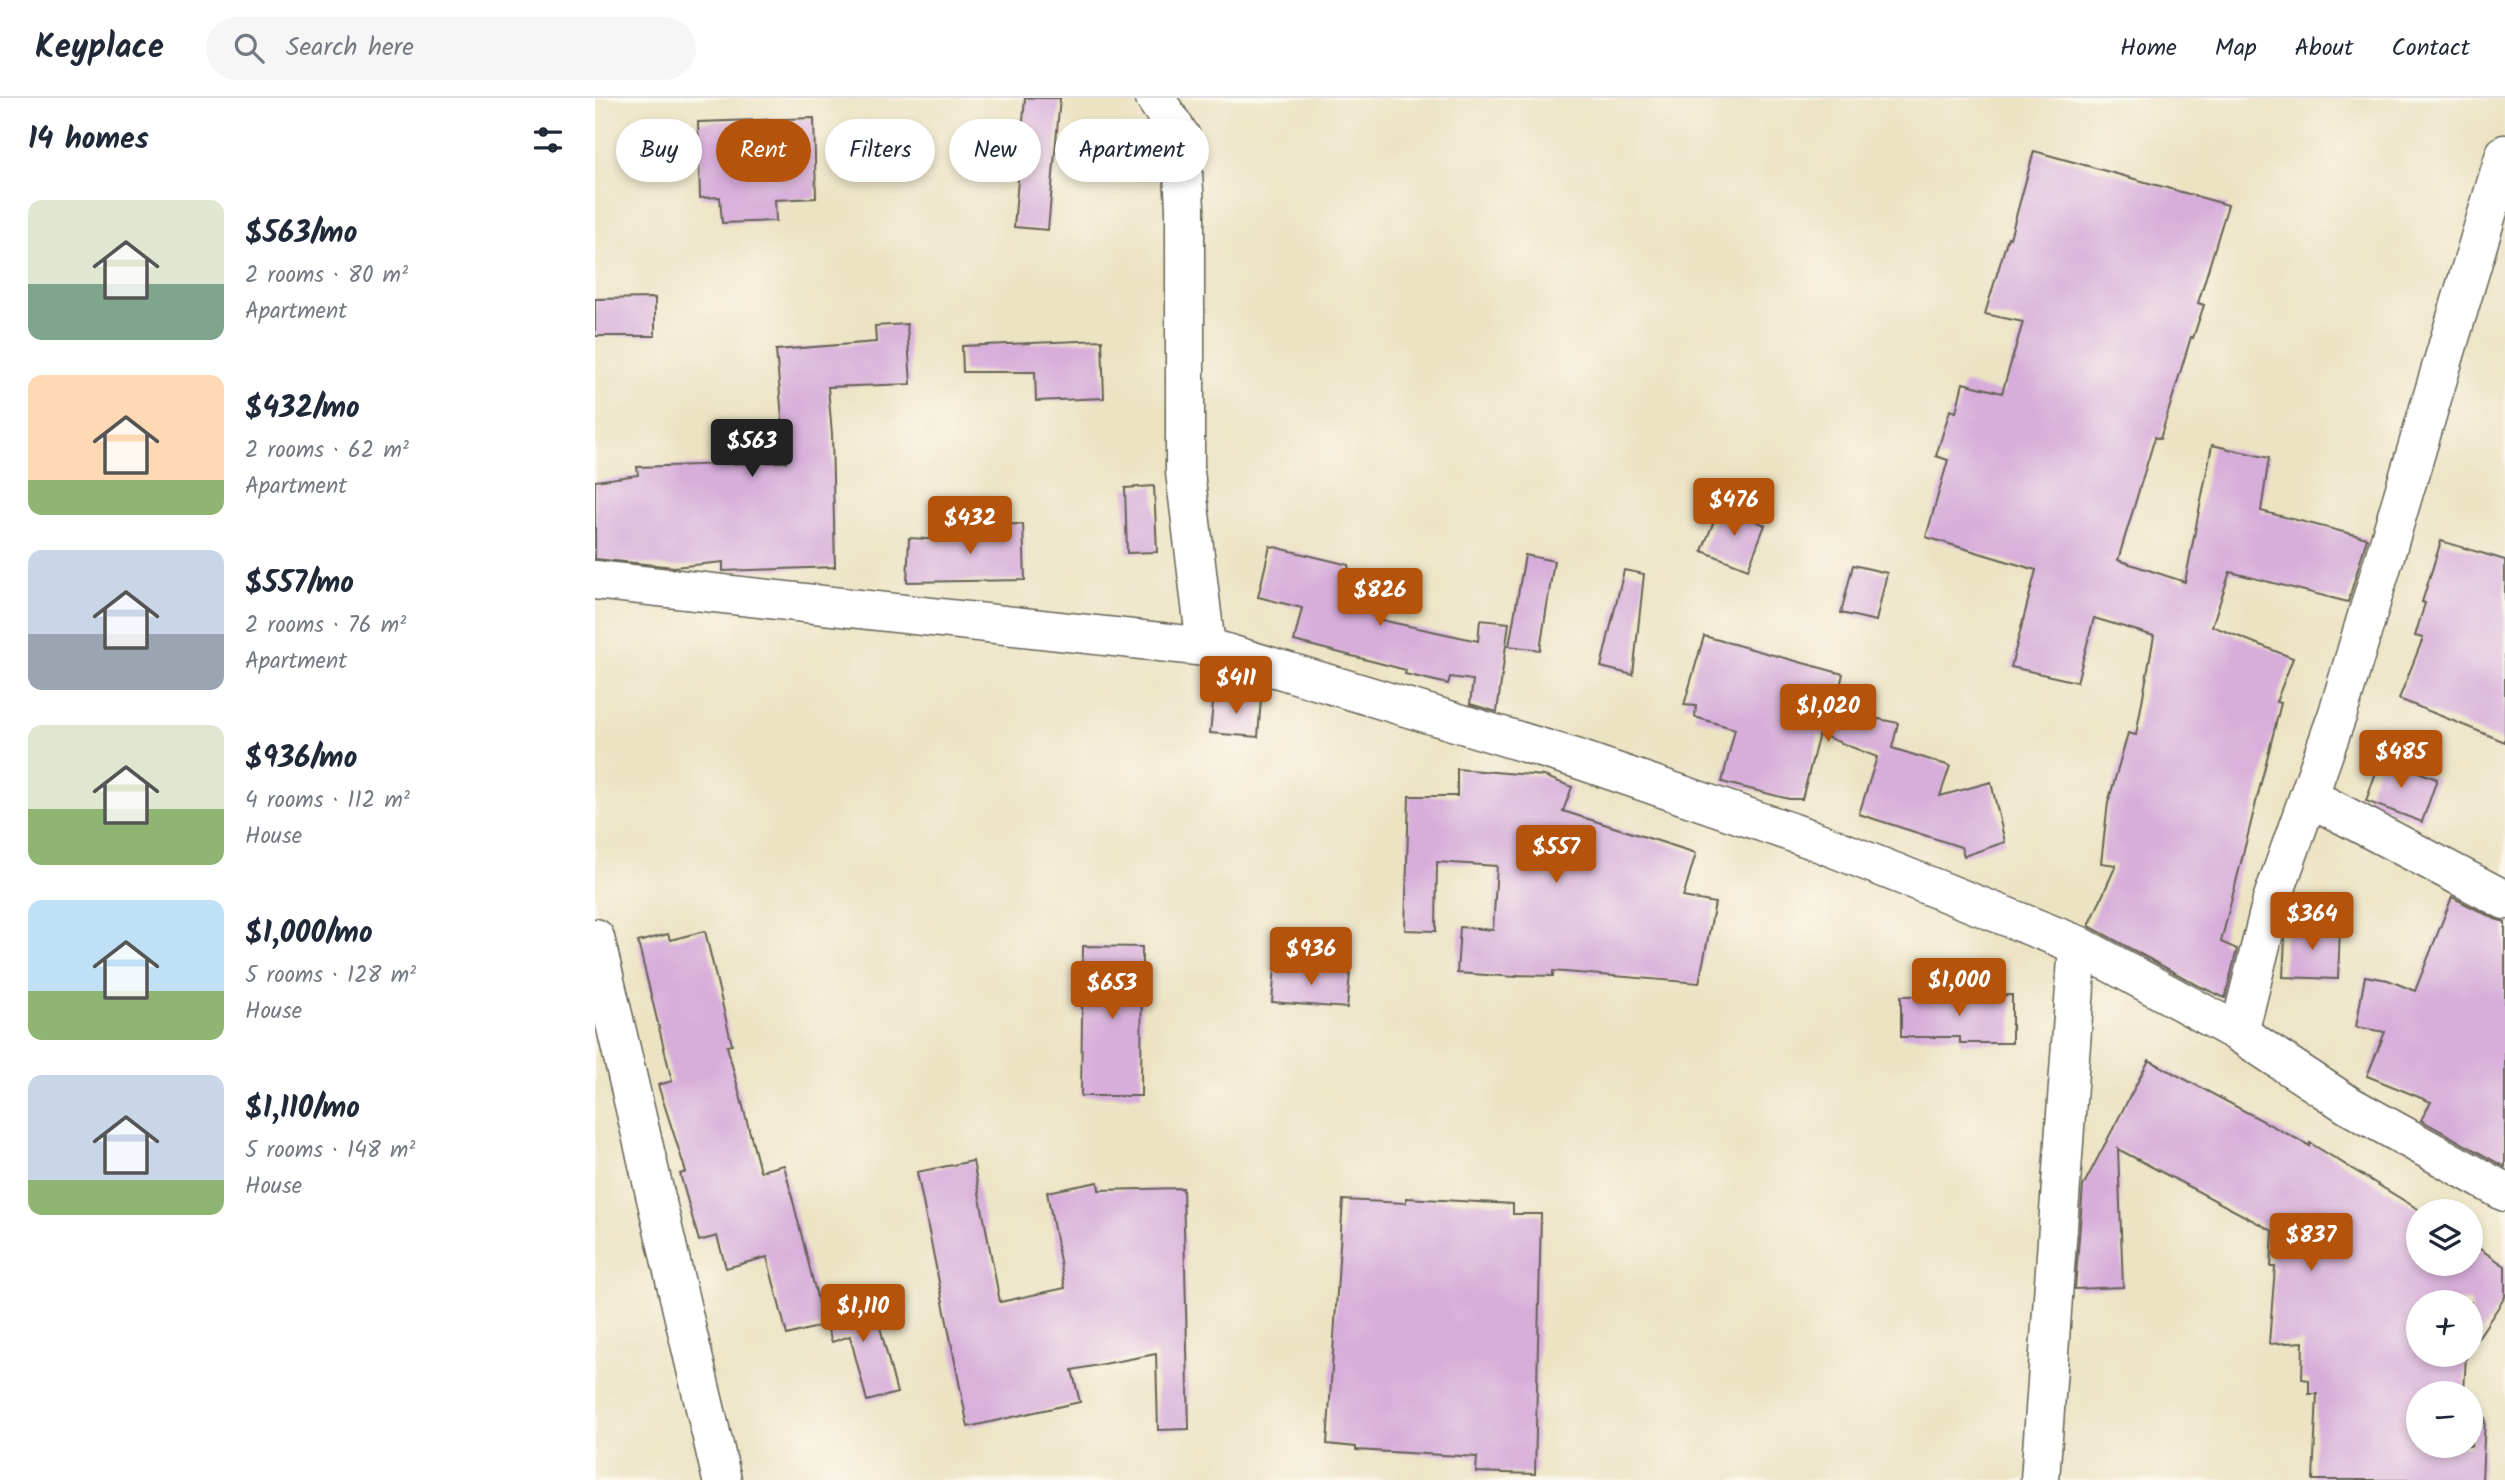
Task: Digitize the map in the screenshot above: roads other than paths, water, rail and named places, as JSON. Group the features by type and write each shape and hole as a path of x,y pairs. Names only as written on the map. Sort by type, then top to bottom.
{"street":[{"path":"1155,98 1181,137 1185,208 1185,472 1206,647"},
{"path":"2239,1033 2272,900 2350,674 2505,155"},
{"path":"595,580 1206,647 1575,758 1811,839 2078,945 2239,1033 2350,1106 2505,1192"},
{"path":"2309,797 2505,900"},
{"path":"595,938 722,1480"},
{"path":"2040,1480 2078,945"}]}
